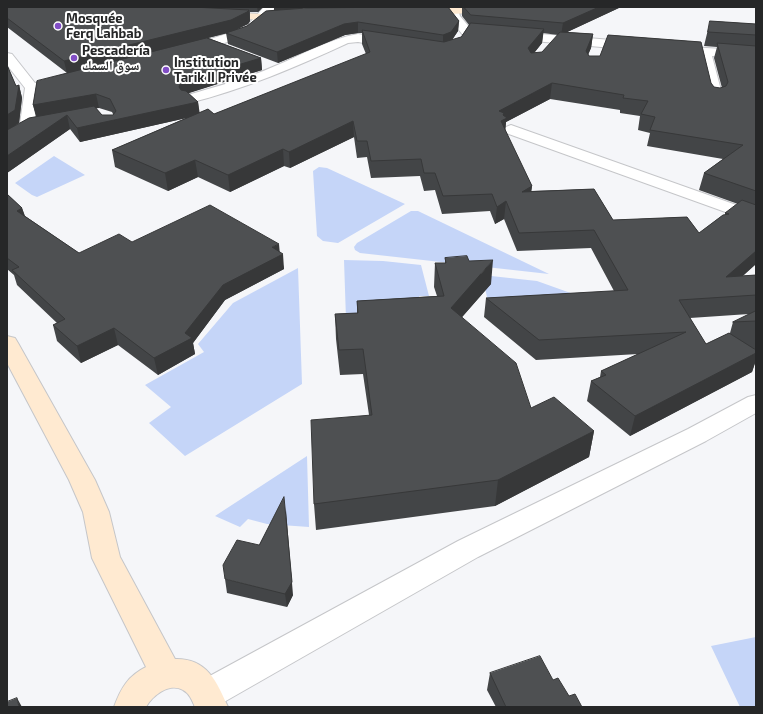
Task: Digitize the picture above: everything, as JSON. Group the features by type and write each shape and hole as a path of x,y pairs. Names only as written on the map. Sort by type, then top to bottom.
{"street":[{"path":"176,53 210,44 249,30 270,7"},
{"path":"407,12 504,10 515,7"},
{"path":"454,12 454,16 466,31 554,40 598,49 645,47"},
{"path":"209,14 262,17 299,14"},
{"path":"459,42 466,31"},
{"path":"189,99 234,86 278,70 349,39 358,38 402,45"},
{"path":"544,52 554,40"},
{"path":"210,44 230,52"},
{"path":"660,48 756,55"},
{"path":"705,52 716,98"},
{"path":"7,56 32,88 34,125 7,139"},
{"path":"257,62 296,76"},
{"path":"32,88 82,76"},
{"path":"511,130 756,218"},
{"path":"7,343 82,480 96,512 106,558 166,674"},
{"path":"130,707 138,690 150,680 166,674 188,676 198,682 209,701 468,549 697,435 756,403"}],"shaded area":[{"path":"54,156 85,175 37,197 15,183"},
{"path":"319,167 327,168 405,204 338,243 323,241 317,236 313,171"},
{"path":"411,211 418,211 549,274 360,253 355,250 354,247 357,243"},
{"path":"344,260 383,261 421,265 429,296 419,296 422,314 346,319"},
{"path":"298,268 302,384 185,456 149,423 171,407 145,385 204,352 198,344 233,303"},
{"path":"482,275 537,281 593,301 492,319"},
{"path":"307,456 309,527 267,524 248,519 240,527 215,516"},
{"path":"756,637 756,707 740,707 711,646"}],"building":[{"path":"7,7 193,7 249,10 231,20 64,61 7,18"},
{"path":"448,7 459,21 451,32 443,35 358,22 344,24 277,52 226,33 247,26 266,11 306,8"},
{"path":"464,7 599,7 563,23 471,15"},
{"path":"710,21 756,24 756,35 708,32"},
{"path":"471,23 544,29 528,48 531,53 542,52 560,32 593,34 586,51 589,56 600,56 608,35 701,42 711,83 714,87 720,88 726,86 728,82 717,43 756,46 756,191 704,173 743,145 650,130 655,117 641,114 648,101 623,98 624,95 552,83 499,111 504,113 503,115 507,118 501,121 532,186 522,192 594,189 613,220 687,217 699,233 723,215 729,214 725,213 742,200 756,205 756,251 726,277 756,275 756,295 679,300 706,344 729,333 756,350 756,353 635,416 591,381 606,375 601,371 686,332 539,340 486,298 628,290 594,230 519,233 506,201 497,207 492,194 443,196 435,173 424,173 421,159 371,161 367,141 357,141 353,121 289,152 283,149 228,175 195,160 165,173 112,150 208,109 214,114 370,52 362,30 444,42 461,37"},
{"path":"207,38 261,58 181,82 179,87 181,90 186,91 198,102 77,128 67,115 7,156 7,130 29,118 94,106 102,115 113,115 116,111 110,99 96,94 33,105 37,81"},
{"path":"7,65 16,86 19,85 15,110 7,115"},
{"path":"7,194 22,208 17,211 79,253 119,234 132,242 210,205 279,244 272,247 283,254 223,285 185,333 192,338 154,358 114,328 77,346 53,325 65,319 12,270 19,267 7,258"},
{"path":"467,256 469,261 493,260 451,308 516,363 531,408 554,397 594,431 498,480 314,504 311,420 372,415 363,349 339,350 335,314 358,313 357,301 444,296 435,263 446,263 445,258"},
{"path":"756,311 756,321 733,322"},
{"path":"284,497 292,582 285,594 225,579 223,565 237,540 259,545"},
{"path":"540,656 553,680 558,678 569,696 575,694 582,707 506,707 490,673"},
{"path":"17,698 19,707 7,707 7,702"}],"place":[{"name":"Mosquée Ferq Lahbab","path":"58,26"},
{"name":"Pescadería سوق السمك","path":"74,58"},
{"name":"Institution Tarik II Privée","path":"166,70"}]}
